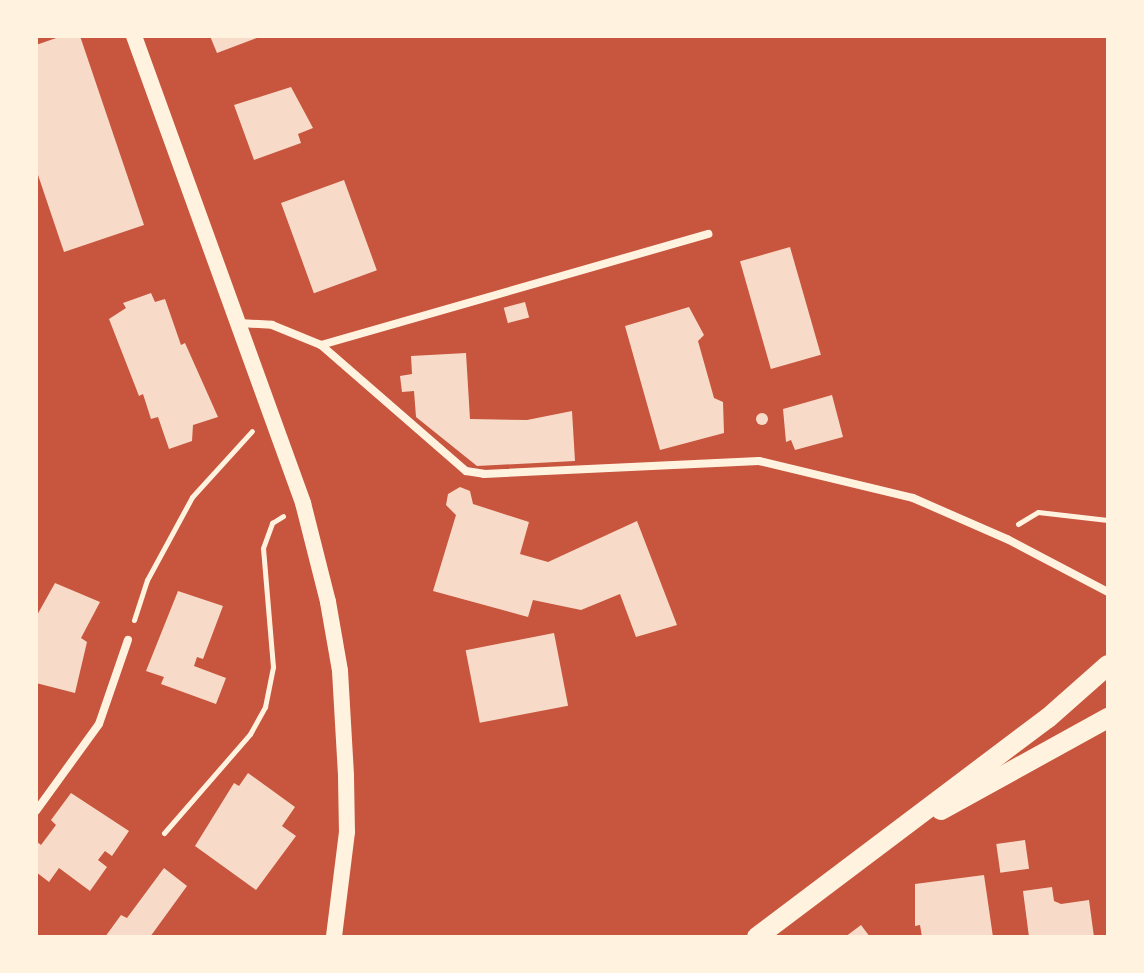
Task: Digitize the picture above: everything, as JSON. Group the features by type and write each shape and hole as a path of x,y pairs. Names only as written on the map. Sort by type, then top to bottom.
{"main road":[{"path":"134,36 303,503 328,602 345,724 347,832 334,937"},
{"path":"757,937 1048,718 1108,665"},
{"path":"868,851 1108,718"}],"street":[{"path":"321,345 708,234"},
{"path":"238,323 272,325 321,345 466,471 484,474 759,461 884,489 1007,539 1108,592"},
{"path":"36,811 99,724 128,640"}],"path":[{"path":"128,640 147,580 192,497 271,410"},
{"path":"164,833 250,734 265,707 273,667 263,548 272,523 303,503"},
{"path":"1007,539 1029,513 1108,520"}],"building":[{"path":"62,36 80,36 144,225 64,252 36,169 36,45"},
{"path":"210,36 262,36 217,53"},
{"path":"291,87 313,128 298,134 301,143 254,160 234,105"},
{"path":"344,180 377,270 314,293 281,203"},
{"path":"790,247 821,355 771,369 740,261"},
{"path":"151,293 155,302 165,299 181,345 185,343 218,417 193,425 192,441 169,449 158,417 151,419 143,394 139,396 109,319 126,308 123,303"},
{"path":"525,302 529,317 508,323 504,308"},
{"path":"689,307 704,335 698,341 714,398 723,402 724,433 660,450 625,326"},
{"path":"466,353 470,419 527,420 572,411 575,461 477,466 416,417 414,391 402,392 400,376 412,374 411,356"},
{"path":"832,395 843,437 795,450 791,440 786,442 783,409"},
{"path":"762,413 768,419 762,425 756,419"},
{"path":"460,487 470,491 473,504 529,522 520,554 548,562 637,521 677,625 636,637 620,594 581,610 533,600 528,617 433,591 456,515 446,505 448,494"},
{"path":"55,583 100,602 81,638 87,642 75,693 36,683 36,617"},
{"path":"178,591 223,606 203,659 197,657 194,666 226,678 216,704 161,684 164,677 146,671"},
{"path":"554,633 568,706 480,723 466,650"},
{"path":"248,773 295,807 282,826 296,836 256,890 195,846 234,783 239,786"},
{"path":"71,793 129,831 112,856 105,851 98,860 107,867 90,891 59,868 49,882 36,872 36,841 41,845 56,825 51,820"},
{"path":"1025,840 1029,869 1000,873 996,844"},
{"path":"164,868 187,886 150,937 105,937 121,915 127,918"},
{"path":"984,875 993,937 922,937 920,925 915,926 915,884"},
{"path":"1052,887 1054,901 1061,904 1089,900 1094,937 1029,937 1023,891"},
{"path":"861,925 870,937 845,937"}]}
